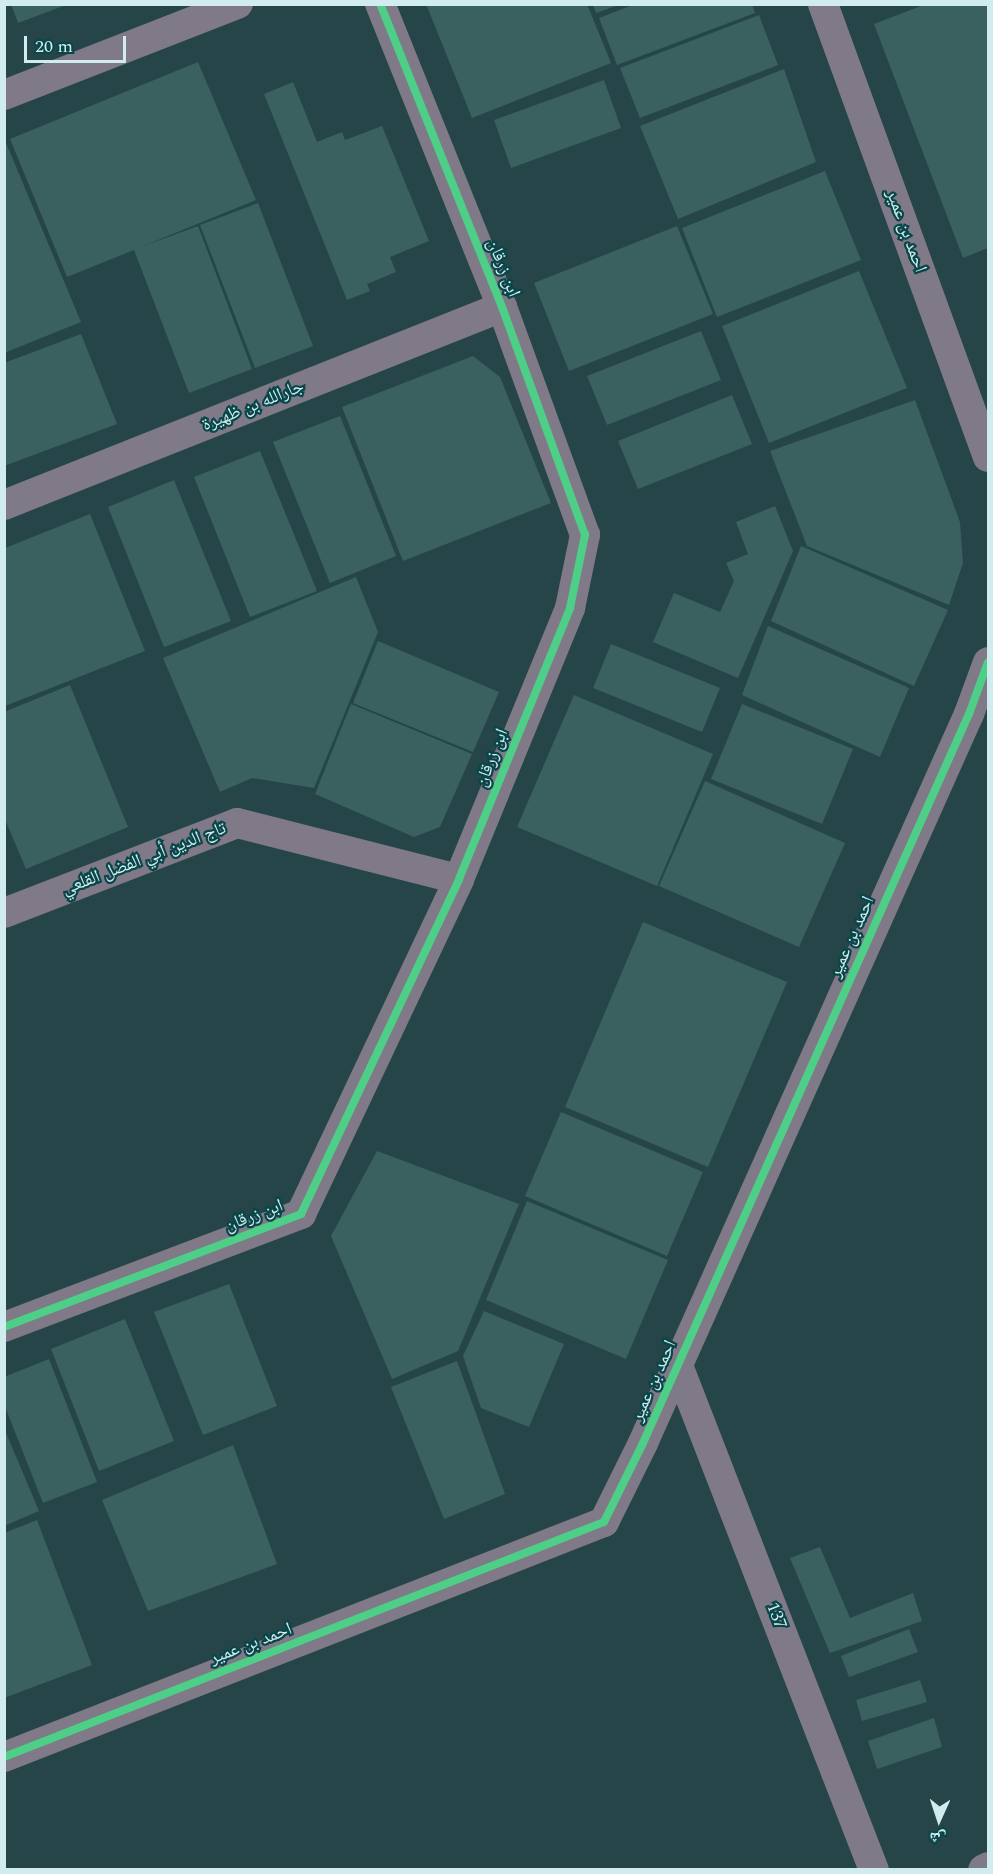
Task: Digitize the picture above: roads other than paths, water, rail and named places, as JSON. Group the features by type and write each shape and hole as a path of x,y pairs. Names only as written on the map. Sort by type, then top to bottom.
{"main road":[{"path":"984,1869 988,1868"}],"street":[{"path":"4,95 238,4"},
{"name":"ابن زرقان","path":"4,1327 301,1214 459,879 570,608 585,535 502,307 380,4"},
{"name":"احمد بن عمير","path":"823,4 988,457"},
{"name":"جارالله بن ظهيرة","path":"4,505 502,307"},
{"name":"احمد بن عمير","path":"4,1757 604,1522 643,1443 677,1364 979,710 988,662"},
{"name":"تاج الدين أبي الفضل القلعي","path":"4,913 237,823 459,879"},
{"name":"137","path":"677,1364 874,1869"}]}
